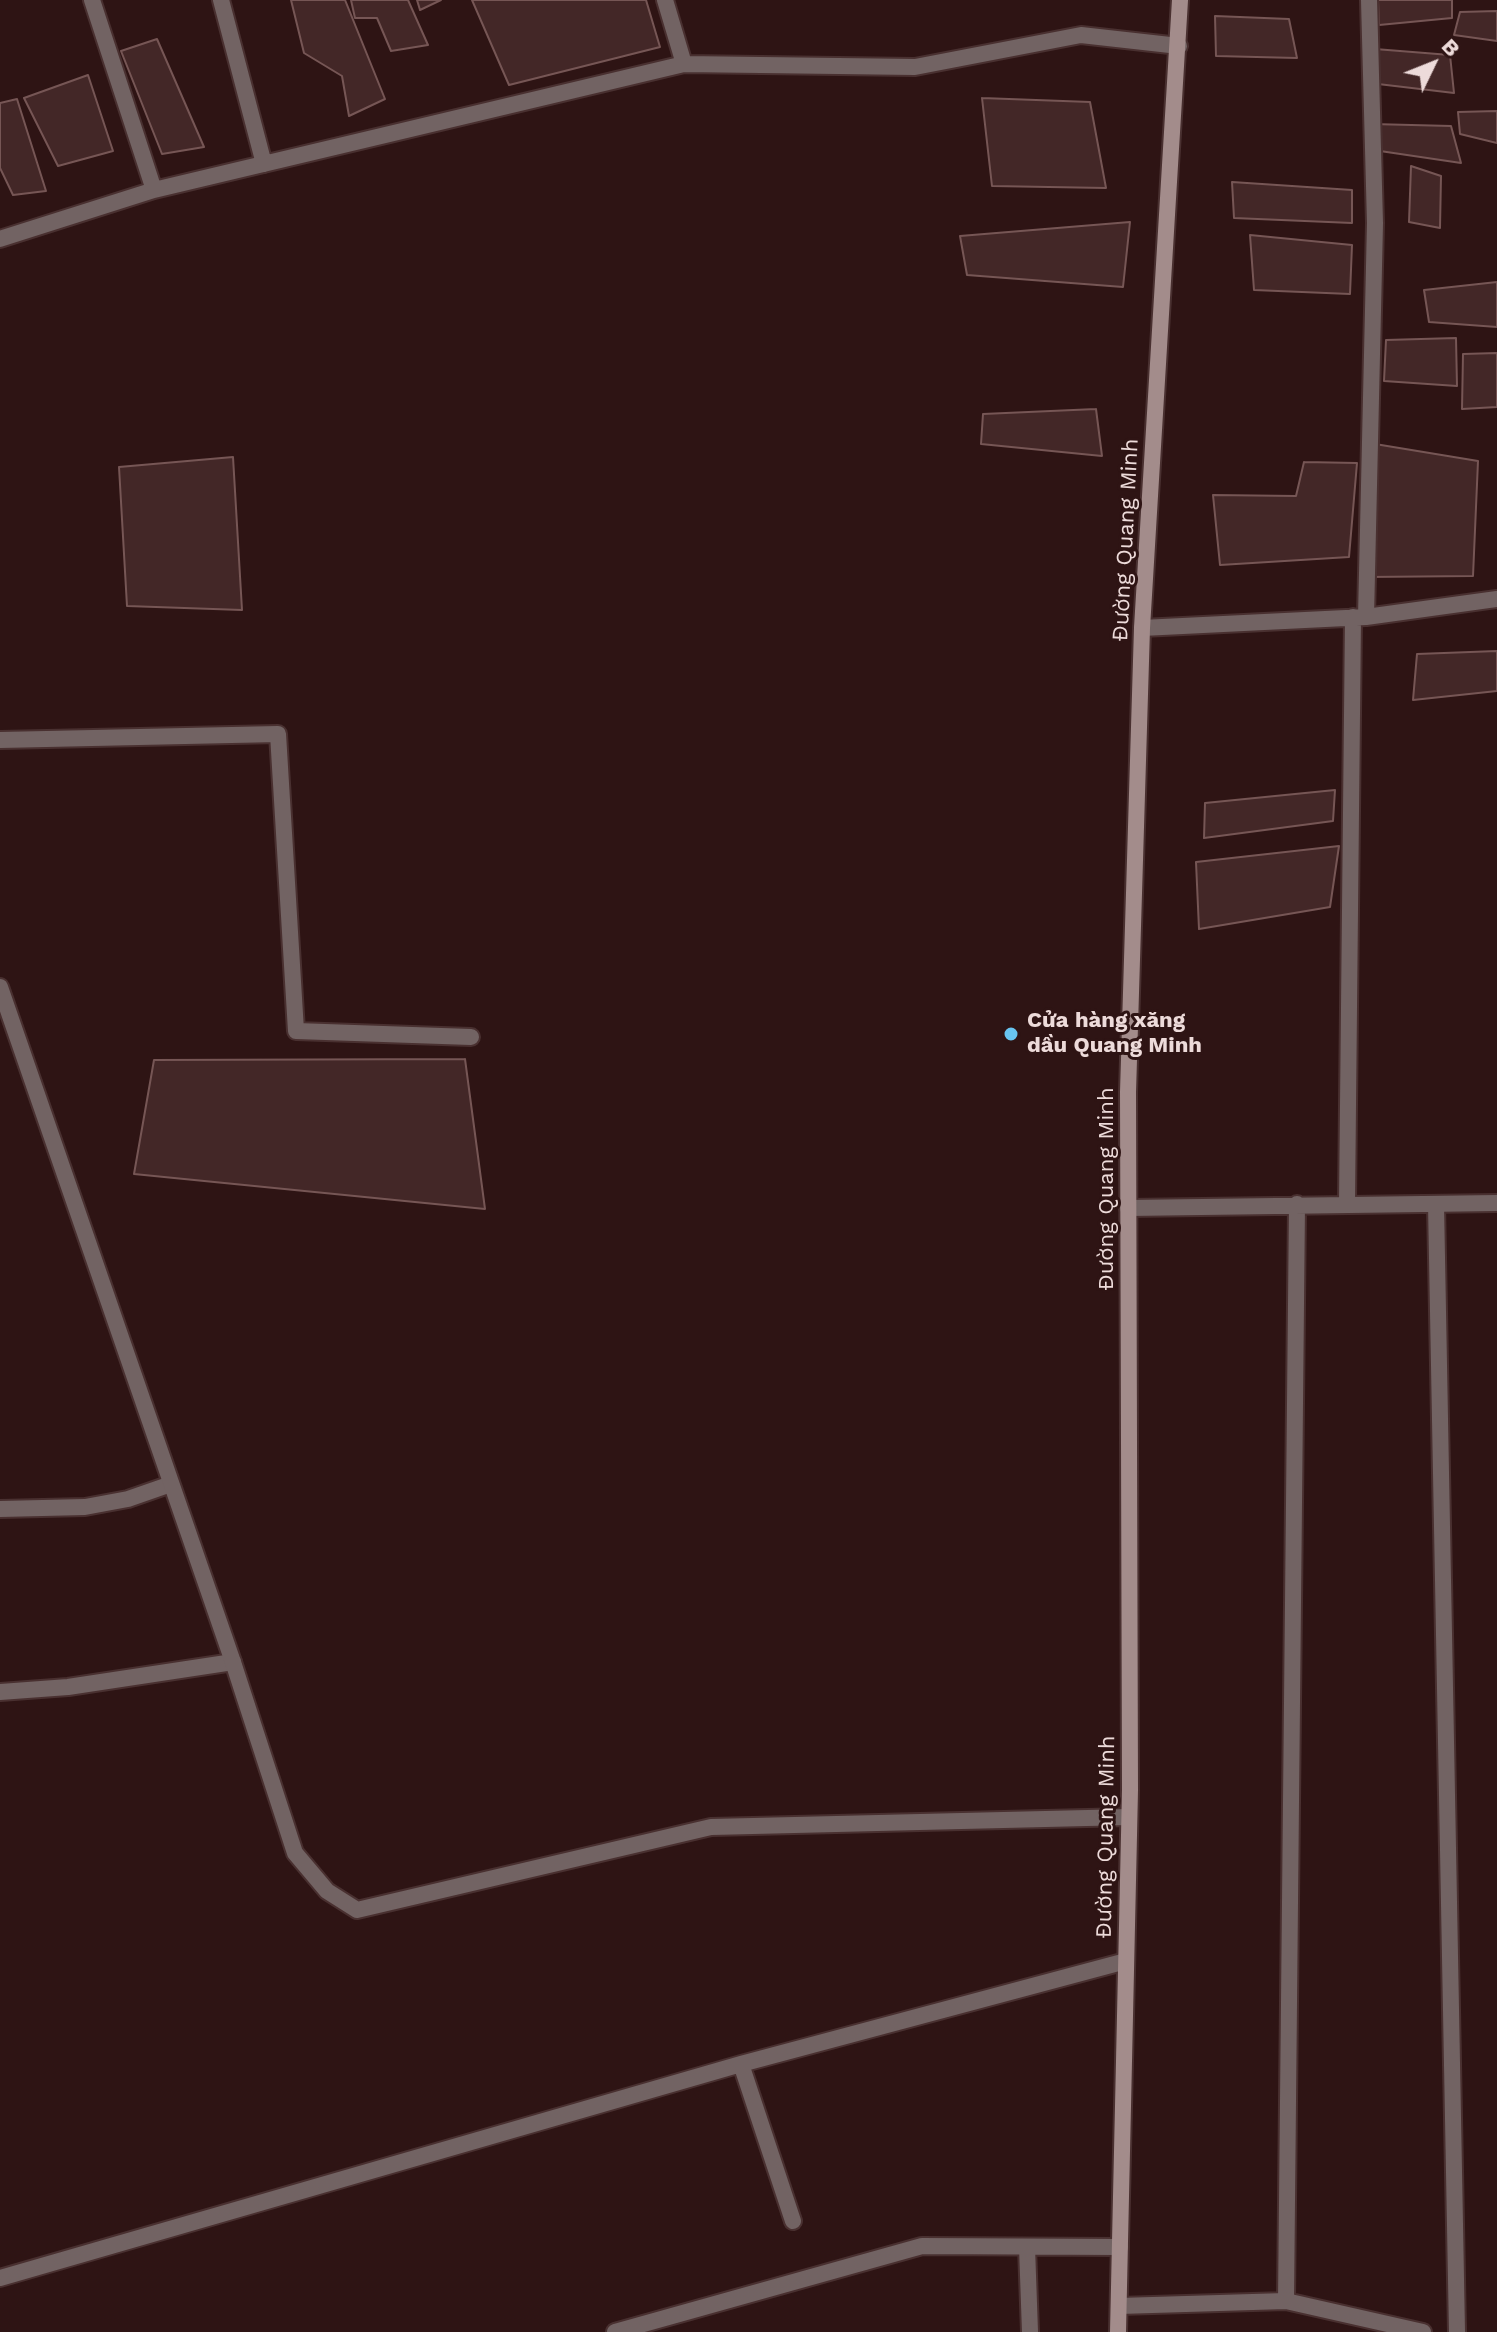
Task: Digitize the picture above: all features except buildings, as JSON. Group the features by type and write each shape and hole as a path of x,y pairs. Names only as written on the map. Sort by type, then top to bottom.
{"street":[{"path":"92,0 154,190"},
{"path":"221,0 264,164"},
{"path":"665,0 684,64"},
{"name":"Đường Quang Minh","path":"1118,2332 1129,1817 1128,1092 1142,628 1180,0"},
{"path":"1347,1203 1360,617 1375,223 1369,0"},
{"path":"0,239 154,190 684,64 915,67 1081,35 1179,46"},
{"path":"1142,628 1360,617 1497,599"},
{"path":"0,740 278,734 296,1031 471,1037"},
{"path":"0,987 233,1662 295,1853 327,1891 357,1910 711,1827 1129,1817"},
{"path":"1128,1208 1497,1203"},
{"path":"1286,2301 1297,1204"},
{"path":"1436,1204 1457,2332"},
{"path":"0,1509 85,1507 128,1499 171,1484"},
{"path":"0,1692 68,1687 233,1662"},
{"path":"0,2278 741,2064 1126,1961"},
{"path":"741,2064 793,2221"},
{"path":"615,2332 922,2246 1120,2247"},
{"path":"1027,2247 1030,2332"},
{"path":"1119,2306 1286,2301 1423,2332"}],"place":[{"name":"Cửa hàng xăng dầu Quang Minh","path":"1011,1034"}]}
